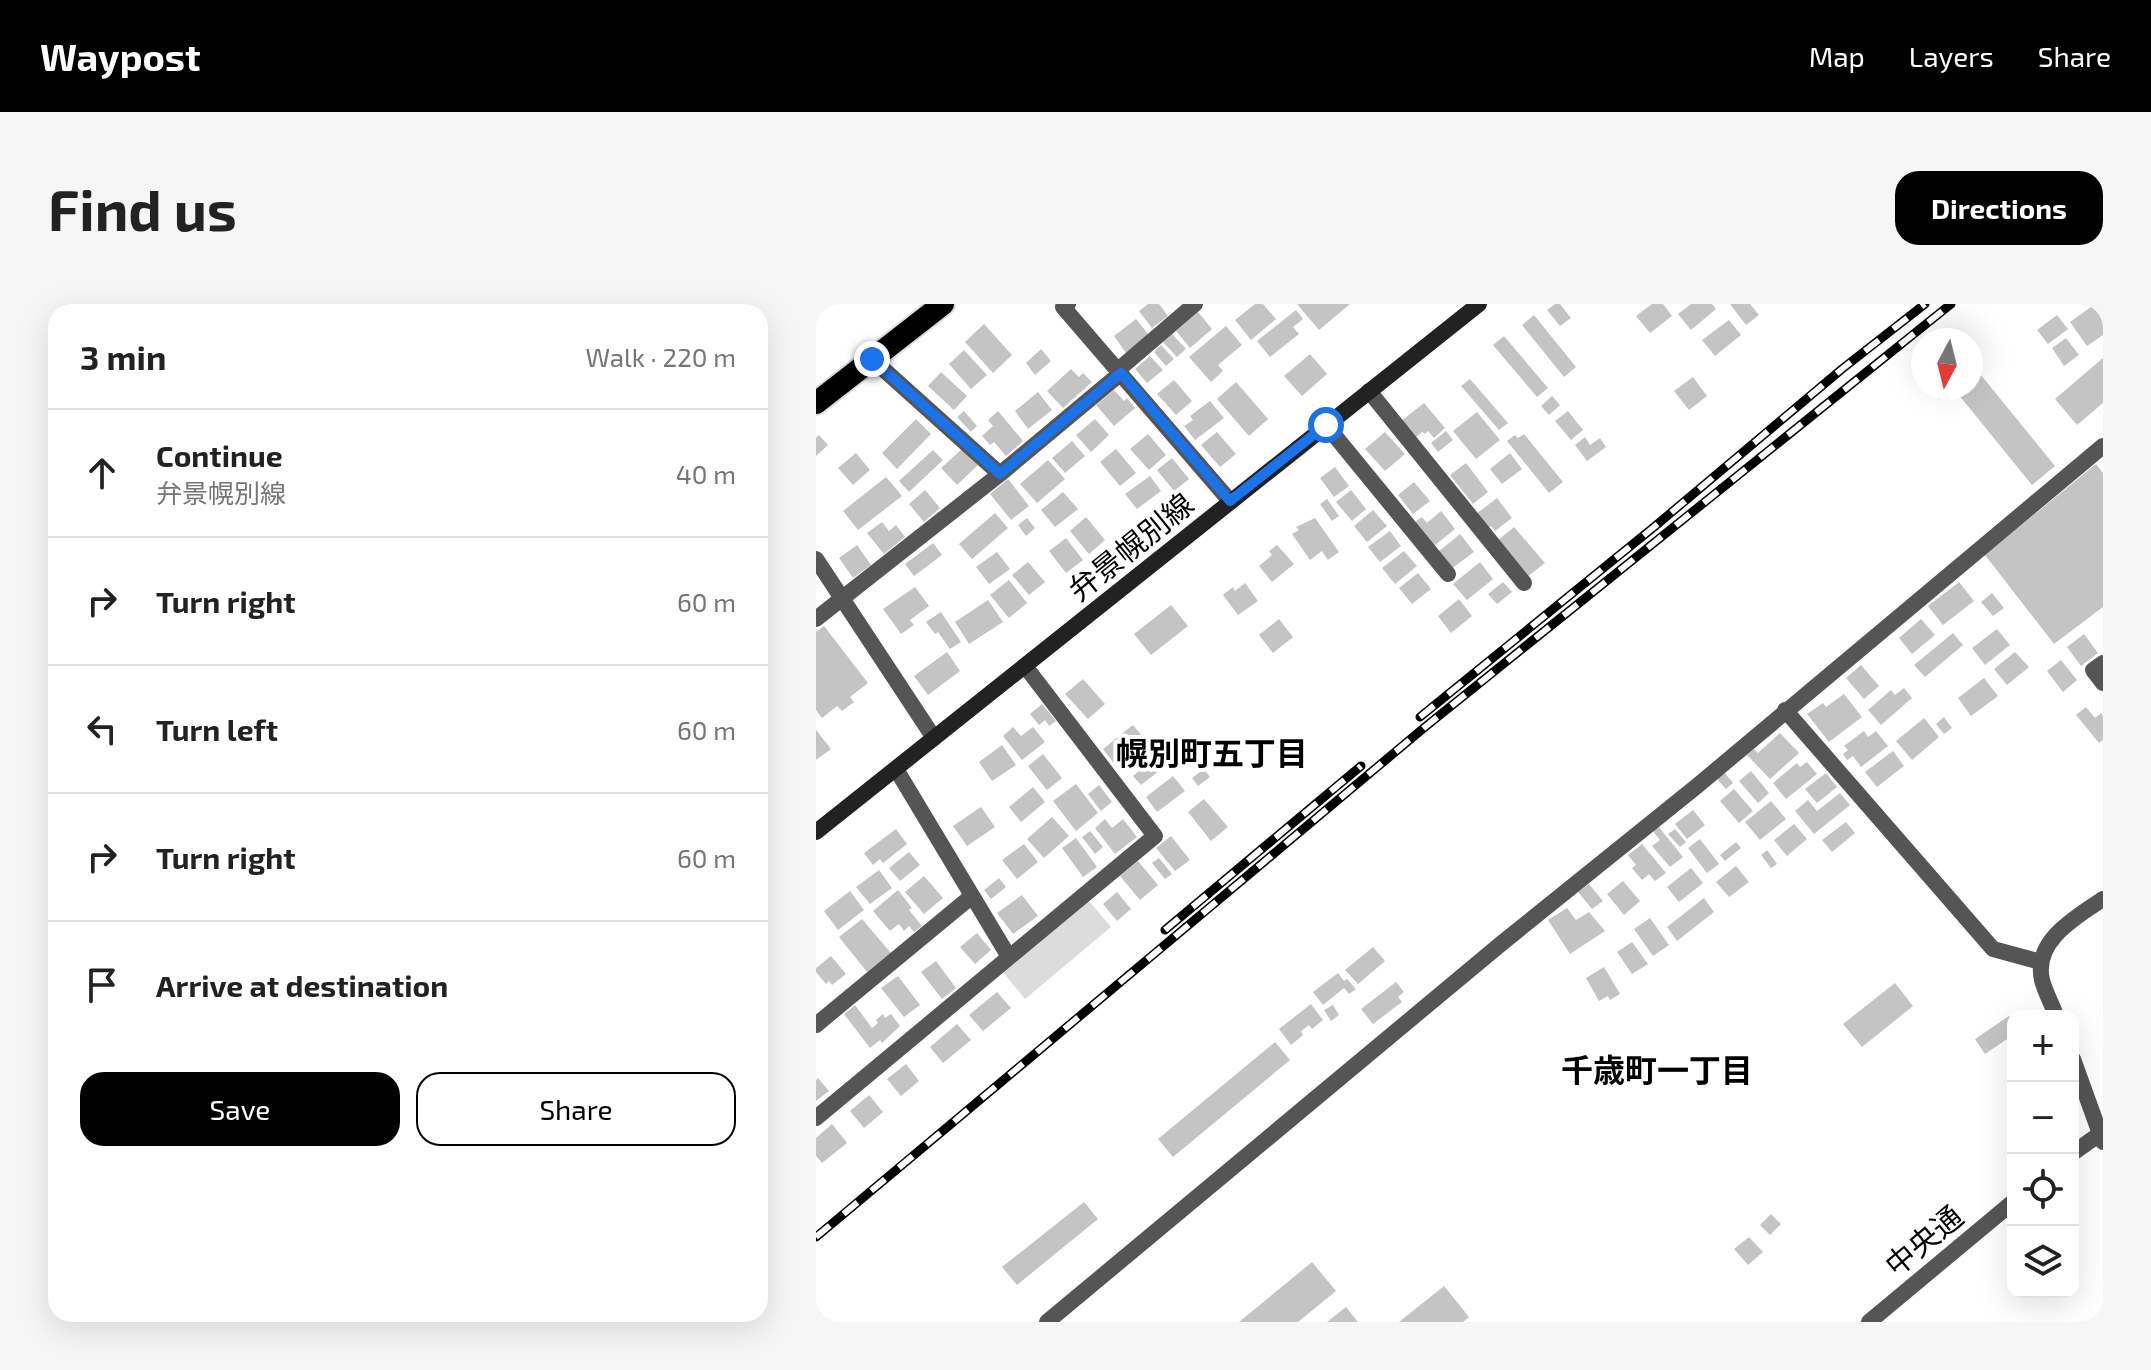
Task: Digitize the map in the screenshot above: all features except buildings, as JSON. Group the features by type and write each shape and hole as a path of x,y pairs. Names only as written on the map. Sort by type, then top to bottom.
{"highway":[{"path":"816,403 943,304"}],"main road":[{"name":"弁景幌別線","path":"816,832 1479,304"}],"street":[{"path":"1068,304 1063,307 1230,501"},
{"path":"816,619 1000,474 1195,304"},
{"path":"872,359 1000,474"},
{"path":"1369,391 1524,583"},
{"path":"1326,425 1448,574"},
{"path":"1047,1322 2103,446"},
{"path":"816,559 934,738"},
{"path":"2103,663 2093,670 2103,683"},
{"path":"816,1118 1155,836 1025,666"},
{"path":"1785,710 1993,949 2041,962"},
{"path":"896,769 1009,957"},
{"path":"816,1025 972,896"},
{"path":"2054,1010 2042,979 2041,962 2052,939 2070,921 2103,899"},
{"path":"2079,1075 2102,1137 2079,1150"},
{"name":"中央通","path":"1869,1322 2007,1207"}],"shaded area":[{"path":"1089,901 1111,927 1025,999 1002,971"}],"railway":[{"path":"1420,717 1925,304"},
{"path":"816,1237 1425,727 1951,304"},
{"path":"1165,930 1361,766"}],"district":[{"name":"幌別町五丁目","path":"1212,752"},
{"name":"千歳町一丁目","path":"1657,1069"}],"route":[{"path":"872,359 1000,474 1121,373 1230,501 1326,425"}]}
